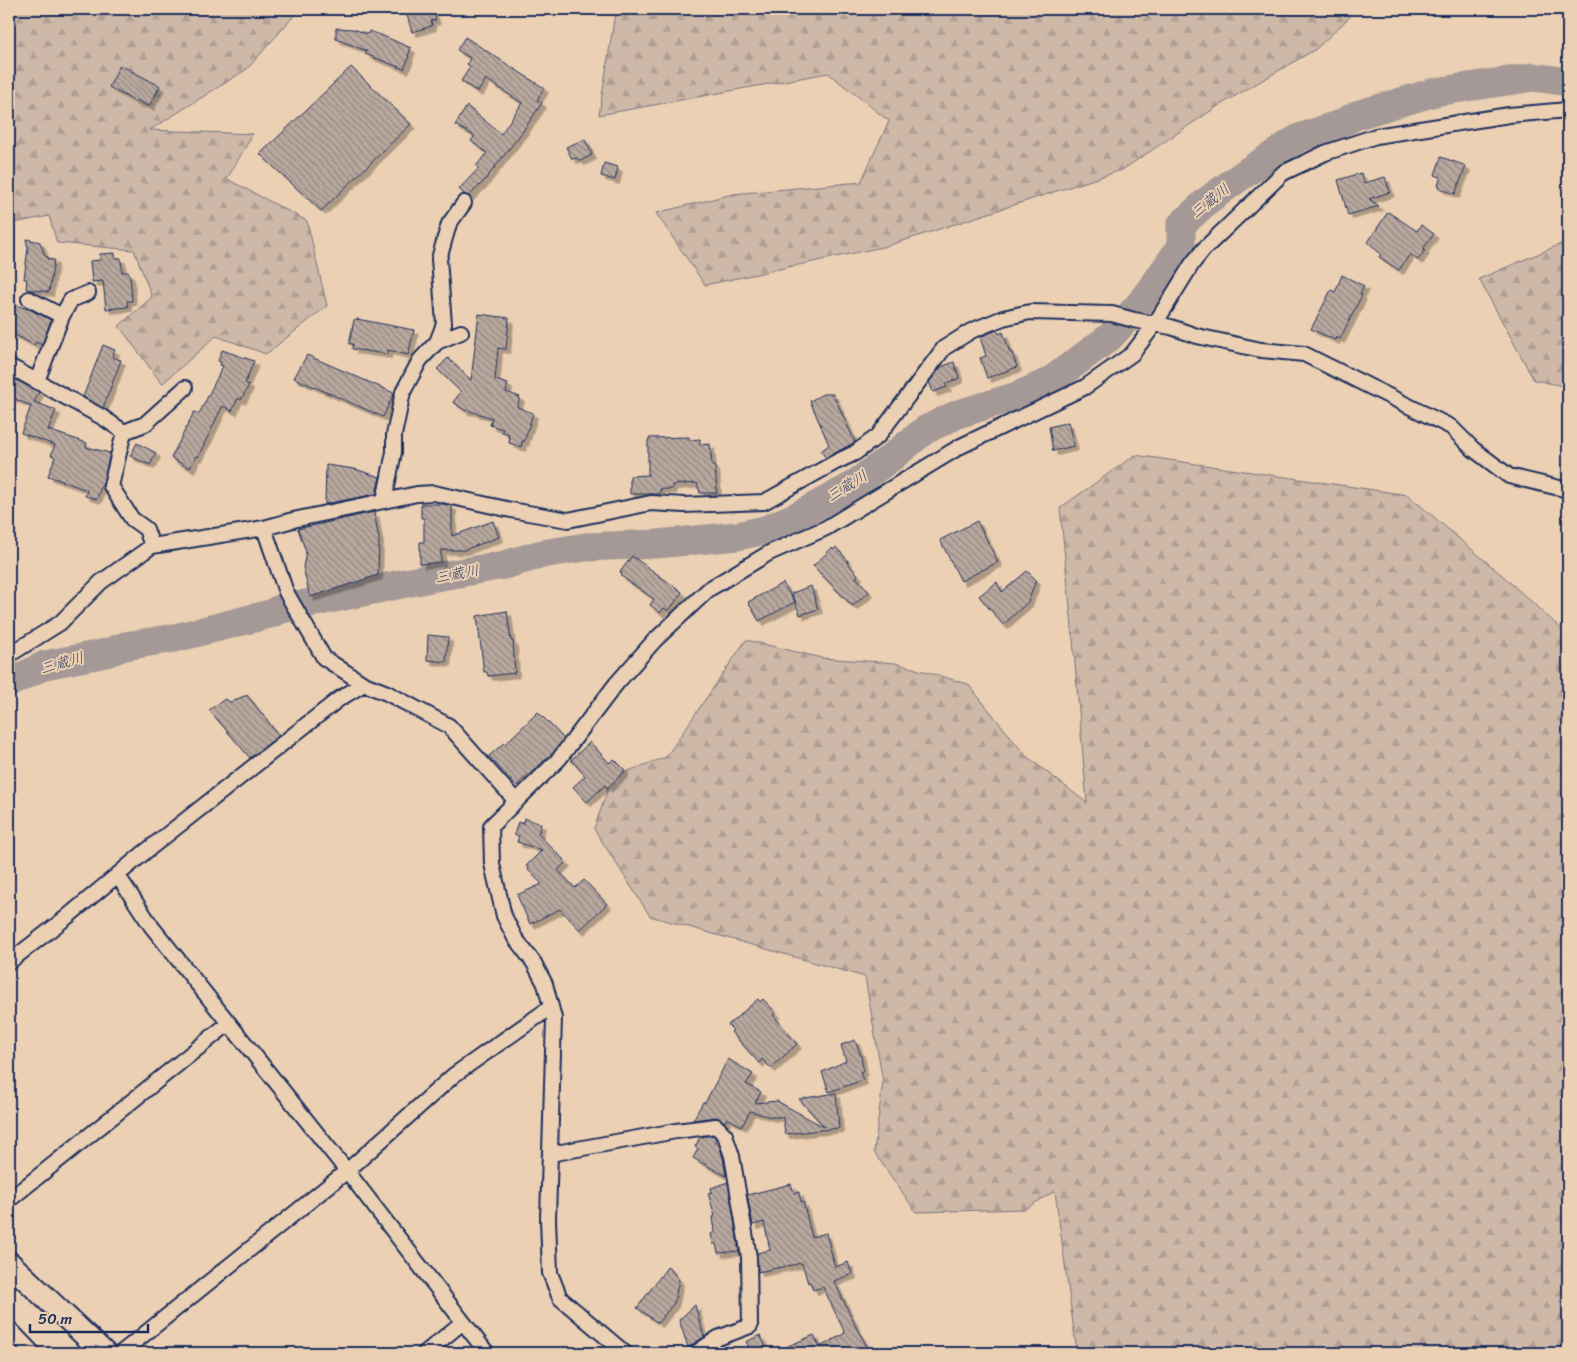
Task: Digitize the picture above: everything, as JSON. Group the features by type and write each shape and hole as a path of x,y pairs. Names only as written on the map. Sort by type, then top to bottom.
{"main road":[{"path":"9,1263 104,1353"}],"street":[{"path":"625,1353 560,1298 550,1273 548,1219 554,1018 545,984 534,963 515,938 504,916 492,864 491,826 559,759 616,684 654,640 709,589 769,553 826,528 961,446 1084,387 1132,354 1155,324 1192,264 1204,249 1283,173 1325,153 1376,136 1510,115 1568,110"},
{"path":"384,501 403,392 420,360 437,342 444,324 439,259 449,224 464,203"},
{"path":"36,381 62,316 71,300 88,293"},
{"path":"29,299 62,316"},
{"path":"9,655 60,622 101,582 152,546 264,528 293,520 417,494 434,494 568,520 651,502 684,505 764,502 855,453 878,436 944,348 971,330 1003,318 1030,312 1112,314 1261,350 1304,354 1451,427 1473,449 1509,476 1568,490"},
{"path":"437,342 461,332"},
{"path":"9,366 102,417 124,432"},
{"path":"124,432 145,424 185,388"},
{"path":"124,432 111,486 132,519 146,529 152,546"},
{"path":"264,528 286,592 324,658 364,684 388,693 449,726 516,801"},
{"path":"9,962 339,699 364,684"},
{"path":"118,876 152,927 347,1171 487,1353"},
{"path":"121,1353 347,1171 454,1075 551,1008"},
{"path":"9,1200 229,1023"},
{"path":"550,1154 676,1131 716,1126 725,1135 732,1156 749,1258 750,1326 718,1338 696,1353"},
{"path":"425,1353 463,1322"},
{"path":"9,1328 33,1353"}],"green space":[{"path":"9,9 300,9 247,69 150,130 253,134 227,179 307,221 327,306 266,354 216,336 162,384 119,326 152,297 134,250 57,243 49,216 9,224"},
{"path":"618,9 1358,9 1316,49 1218,106 1122,170 887,246 705,285 656,213 733,194 861,182 889,121 828,73 599,115 614,20"},
{"path":"1568,241 1568,387 1534,380 1479,279"},
{"path":"1135,455 1408,495 1503,576 1568,635 1568,1353 1077,1353 1055,1191 1025,1209 916,1212 874,1152 883,1082 865,977 650,916 594,829 612,777 666,757 746,640 822,658 895,663 968,684 1026,756 1087,803 1060,508"}],"building":[{"path":"415,9 432,9 436,20 431,21 432,26 412,32 406,12"},
{"path":"336,28 353,29 368,34 369,31 411,48 404,69 365,54 367,51 336,39"},
{"path":"465,37 544,88 537,100 542,103 523,131 484,181 469,196 459,189 479,168 476,166 487,153 471,141 475,136 455,125 467,106 501,134 522,103 486,79 478,92 461,81 470,67 467,64 470,58 457,50"},
{"path":"120,65 160,86 149,106 137,100 136,102 109,87"},
{"path":"351,67 411,124 321,211 260,154"},
{"path":"585,139 592,155 580,161 576,158 572,159 566,147"},
{"path":"1441,157 1466,166 1455,194 1439,188 1440,186 1438,185 1441,177 1435,175"},
{"path":"604,163 618,167 615,180 601,176"},
{"path":"1361,173 1364,183 1385,177 1390,192 1369,199 1379,206 1348,215 1338,180"},
{"path":"1388,212 1417,231 1421,225 1434,234 1423,249 1425,250 1418,260 1410,254 1399,270 1379,257 1381,254 1368,242"},
{"path":"26,239 40,242 45,256 48,257 47,259 54,260 49,292 26,289 27,279 24,279 28,248"},
{"path":"115,253 115,258 121,258 122,272 128,272 130,276 132,301 127,301 128,307 106,309 103,281 92,282 90,261 100,260 100,254"},
{"path":"1342,275 1364,286 1360,294 1362,295 1340,339 1336,337 1335,340 1311,329 1331,290 1335,292"},
{"path":"9,303 31,310 51,320 42,345 36,342 34,345 10,332 12,329 9,327"},
{"path":"479,314 509,318 506,349 498,348 495,380 508,384 506,392 520,397 517,407 533,413 521,447 509,443 509,434 502,432 503,429 490,425 492,418 466,411 453,402 461,392 437,369 448,358 471,380"},
{"path":"354,320 414,330 408,355 388,350 387,354 352,349 353,344 349,344"},
{"path":"997,330 999,334 1003,332 1017,367 987,378 980,358 986,356 980,337"},
{"path":"103,345 115,350 112,357 121,360 103,408 83,397"},
{"path":"222,350 254,361 245,383 249,385 241,400 238,398 232,411 223,406 198,457 196,456 190,468 171,458 194,412 199,414 223,366 218,361"},
{"path":"307,355 394,393 383,417 294,378"},
{"path":"954,362 959,378 945,384 947,387 933,392 929,382 941,367"},
{"path":"14,379 39,392 34,402 56,410 48,430 87,443 86,447 110,453 102,487 97,499 85,496 87,490 48,476 55,457 51,455 55,445 21,433 31,406 11,397 14,391 9,389"},
{"path":"823,394 833,394 855,442 826,458 821,451 829,445 810,401"},
{"path":"1068,422 1074,446 1053,451 1049,427"},
{"path":"689,437 689,440 700,439 700,445 710,444 712,466 715,466 717,493 700,493 697,483 672,485 672,489 660,489 660,494 630,494 630,476 648,475 649,438"},
{"path":"137,443 156,453 150,465 130,456"},
{"path":"326,465 355,469 380,477 376,494 325,504"},
{"path":"421,504 452,506 452,536 493,521 499,537 464,550 441,550 441,562 420,564 420,542 424,542 424,518 421,518"},
{"path":"374,512 379,539 378,575 310,597 303,567 306,552 298,529"},
{"path":"977,521 998,562 961,581 940,540"},
{"path":"836,547 858,575 856,577 869,592 852,606 813,566 832,548 833,550"},
{"path":"632,556 682,592 669,611 664,608 660,613 650,605 654,599 621,576 622,573 620,572"},
{"path":"1027,571 1036,580 1028,602 1003,625 979,596 997,582 1002,592"},
{"path":"783,583 795,602 759,621 748,602"},
{"path":"811,586 818,609 800,615 792,593"},
{"path":"507,611 511,641 513,641 515,673 488,676 487,672 484,672 477,616"},
{"path":"428,635 448,637 446,662 427,660"},
{"path":"247,695 279,736 250,758 209,710 225,699 230,702"},
{"path":"538,712 564,739 553,753 516,786 489,756 505,744"},
{"path":"590,742 609,763 614,759 624,769 624,772 607,788 605,785 587,802 573,787 585,776 571,760"},
{"path":"524,818 541,824 538,834 566,862 558,870 575,888 584,880 607,904 580,930 560,909 530,924 517,895 542,884 526,866 542,850 517,842 519,836 514,835 518,822 523,824"},
{"path":"758,999 760,1002 763,999 776,1013 773,1015 797,1044 771,1068 762,1059 759,1063 731,1032 733,1030 728,1025"},
{"path":"855,1040 861,1056 863,1071 860,1072 863,1080 829,1092 822,1072 846,1061 841,1045"},
{"path":"728,1059 753,1074 746,1084 761,1092 755,1103 777,1101 824,1127 799,1099 836,1093 839,1128 785,1134 783,1117 771,1117 750,1111 742,1126 727,1118 725,1122 715,1117 693,1120 703,1102 705,1103"},
{"path":"713,1135 716,1139 714,1143 719,1144 726,1176 693,1158 698,1149 695,1147 700,1137"},
{"path":"728,1182 739,1251 718,1253 716,1244 713,1244 711,1234 715,1232 713,1217 715,1216 708,1193 712,1192 711,1188"},
{"path":"791,1184 794,1193 799,1192 801,1202 803,1202 812,1237 826,1233 835,1267 848,1262 852,1274 834,1281 858,1331 871,1353 772,1353 814,1335 820,1347 845,1333 823,1287 813,1290 810,1282 808,1283 802,1263 758,1272 757,1253 770,1250 764,1222 753,1225 747,1195"},
{"path":"668,1266 679,1280 674,1303 658,1323 637,1308"},
{"path":"695,1305 704,1337 688,1347 679,1320"},
{"path":"760,1335 769,1353 752,1353 746,1342"}],"waterway":[{"name":"三蔵川","path":"9,683 45,665 106,653 125,646 175,638 274,613 277,610 430,578 504,565 542,554 585,547 657,544 737,536 765,530 799,515 849,488 925,430 958,414 1017,396 1049,382 1110,337 1140,304 1181,247 1181,225 1207,201 1299,138 1340,124 1357,115 1435,92 1534,77 1568,82"}]}
